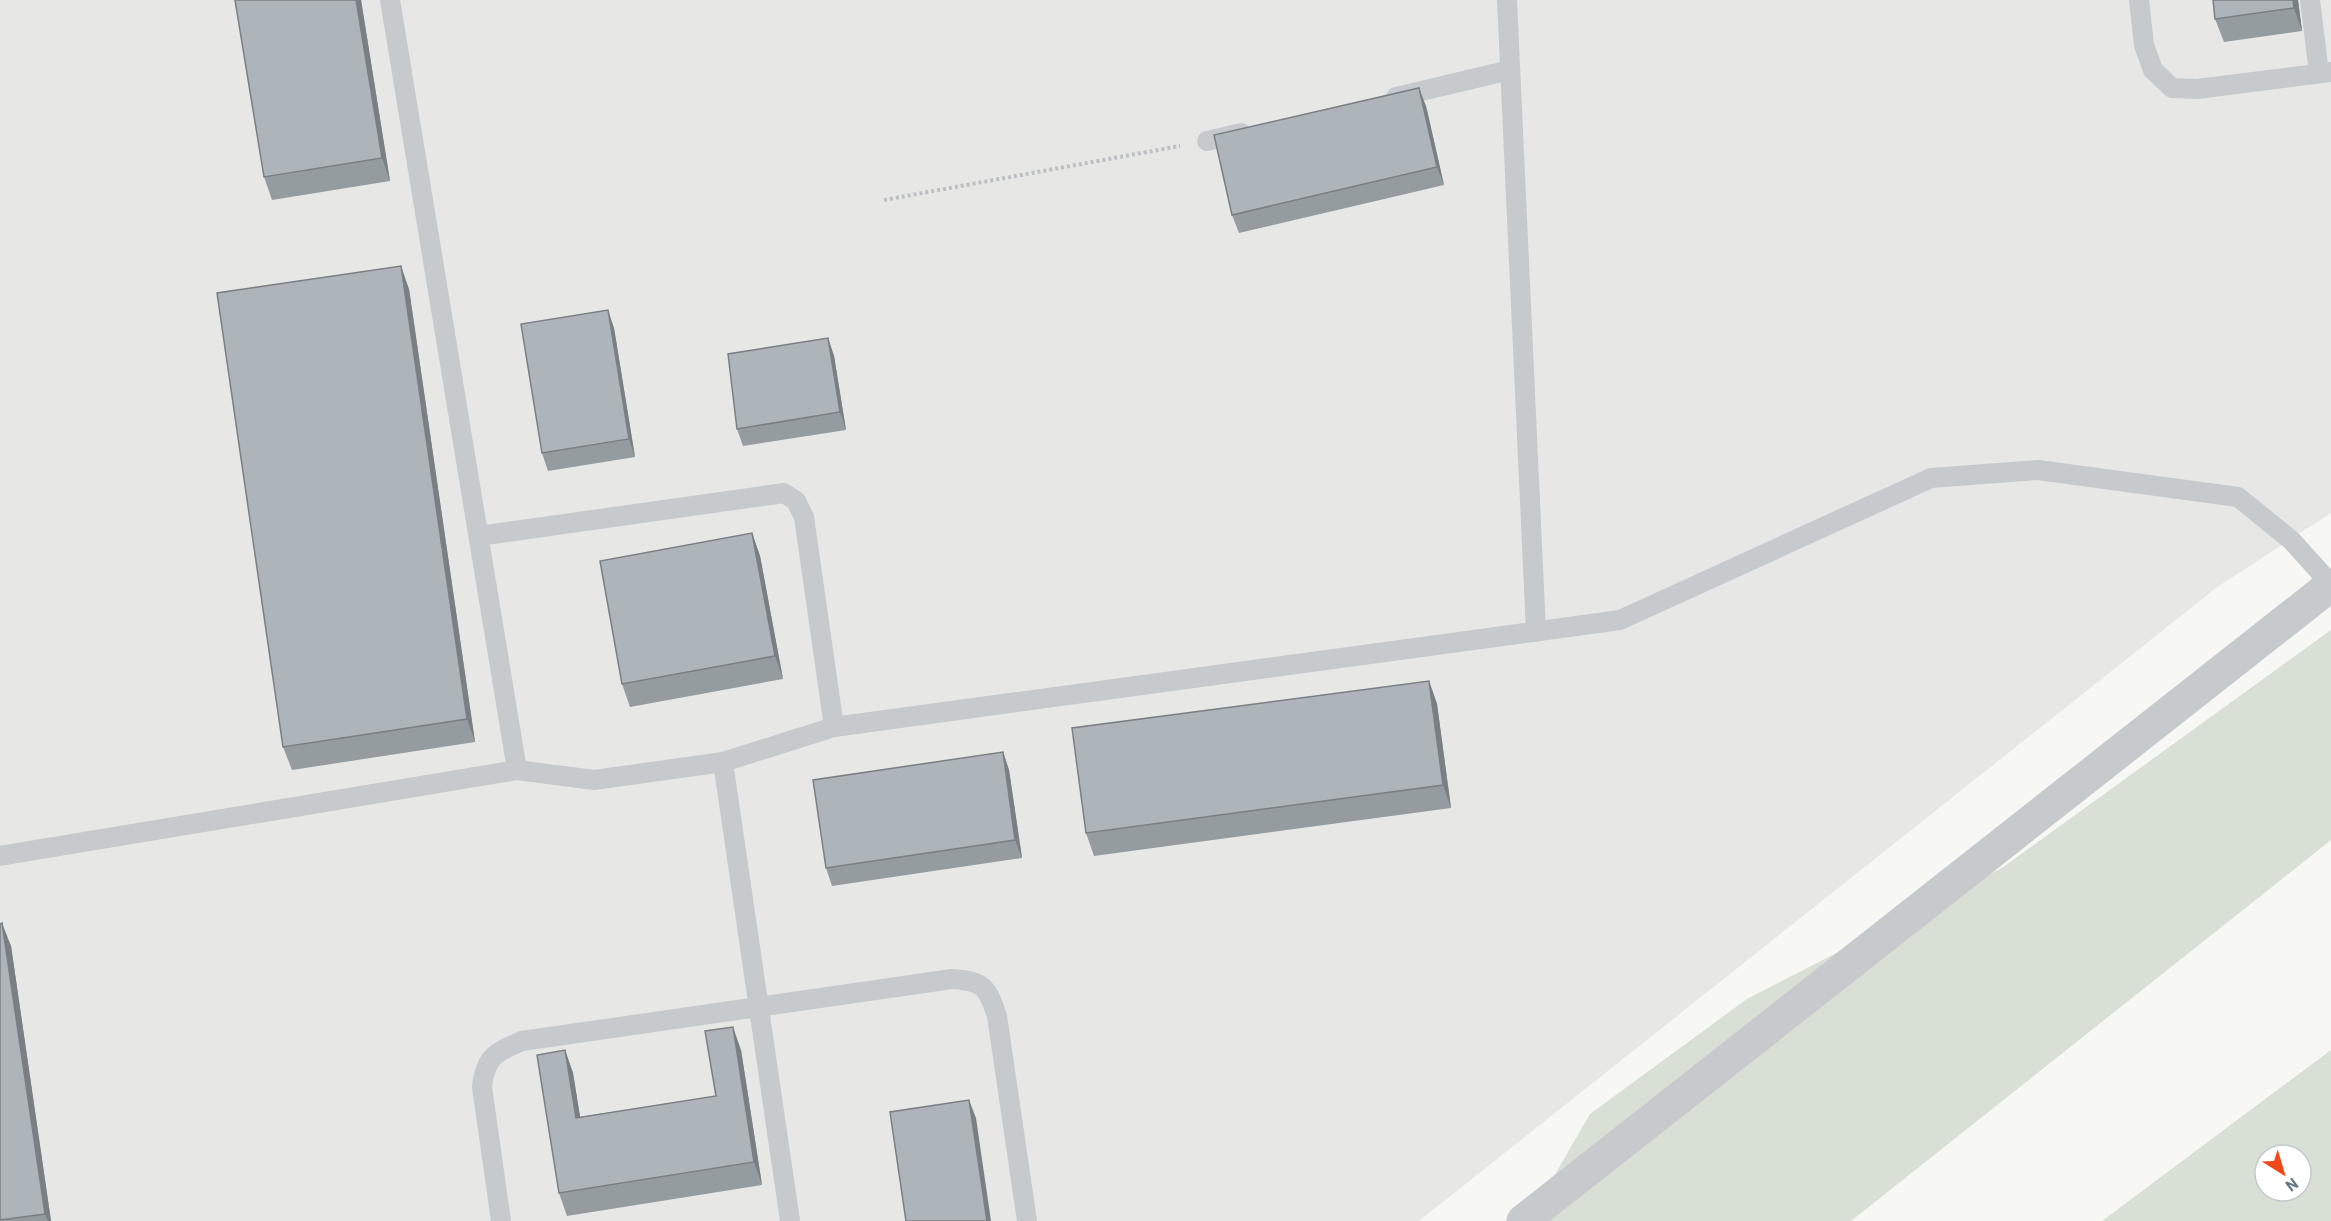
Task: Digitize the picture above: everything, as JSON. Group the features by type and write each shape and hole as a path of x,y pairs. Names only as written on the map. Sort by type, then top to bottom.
{"street":[{"path":"1523,1221 2331,585"}],"lane":[{"path":"390,0 517,770"},
{"path":"1507,0 1536,632"},
{"path":"2139,0 2144,45 2153,70 2172,88 2197,89 2325,72 2310,0"},
{"path":"1382,100 1510,70"},
{"path":"1207,141 1254,130"},
{"path":"0,855 517,770 594,780 723,762 834,727 1620,620 1931,478 2038,470 2238,497 2291,540 2331,585"},
{"path":"479,536 784,493 796,501 804,517 834,727"},
{"path":"723,762 790,1221"},
{"path":"501,1221 482,1087 484,1069 498,1052 522,1041 951,979 974,980 990,993 998,1016 1027,1221"}],"path":[{"path":"884,200 1207,141"}],"shaded area":[{"path":"0,0 2331,0 2331,513 2216,588 1419,1221 0,1221"},
{"path":"2331,630 2331,840 1851,1221 1528,1221 1590,1114 1747,999 2002,868"},
{"path":"2331,1050 2331,1221 2102,1221"}],"building":[{"path":"235,0 356,0 382,158 264,177"},
{"path":"2213,0 2293,0 2294,8 2215,19"},
{"path":"1419,88 1437,167 1232,215 1214,135"},
{"path":"401,266 467,719 283,747 217,293"},
{"path":"608,310 629,439 542,453 521,324"},
{"path":"828,338 840,412 737,429 728,354"},
{"path":"752,533 775,656 622,684 600,561"},
{"path":"1429,681 1443,785 1086,833 1072,728"},
{"path":"1003,752 1015,840 826,868 813,780"},
{"path":"2,923 45,1214 0,1220 0,924"},
{"path":"733,1027 754,1162 559,1193 537,1055 565,1050 576,1118 716,1096 705,1031"},
{"path":"969,1100 987,1221 906,1221 890,1112"}]}
